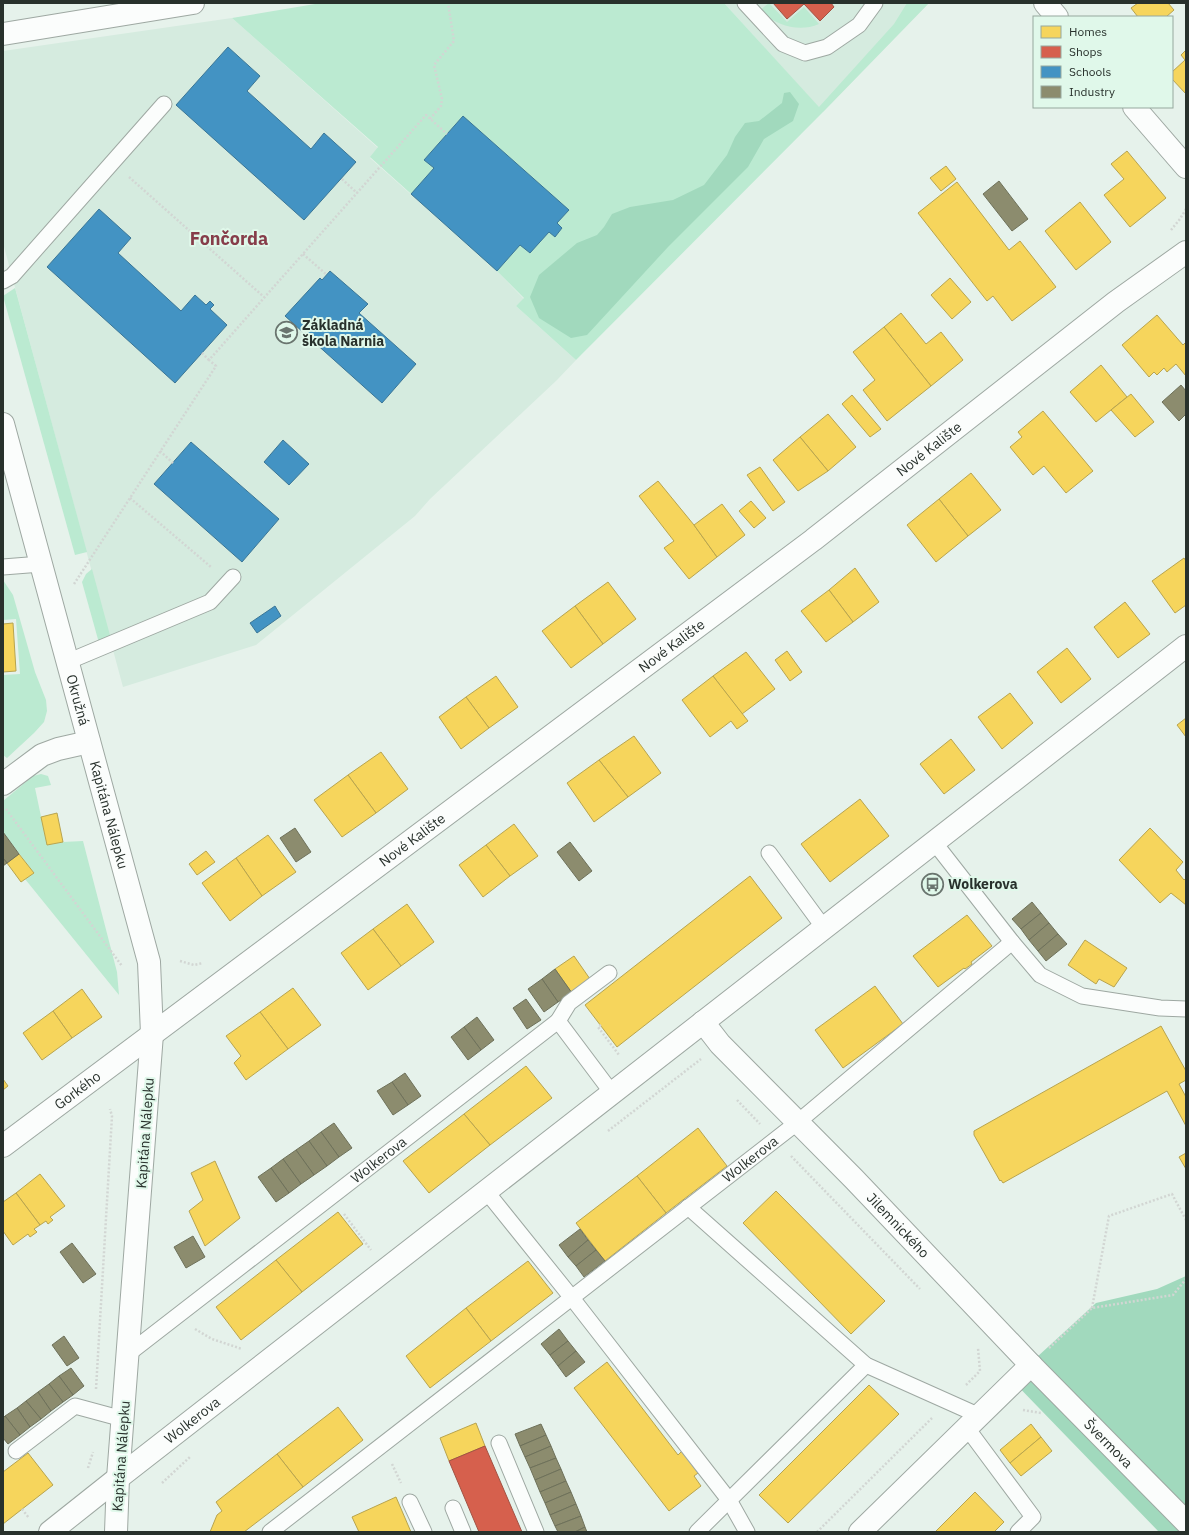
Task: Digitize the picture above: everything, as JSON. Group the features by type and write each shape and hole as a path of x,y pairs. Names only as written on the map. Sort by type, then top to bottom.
{"street":[{"path":"3,34 193,3"},
{"path":"1045,3 1056,16"},
{"path":"1135,108 1186,167"},
{"name":"Nové Kalište","path":"152,1034 807,545 1116,302 1186,252"},
{"name":"Okružná","path":"3,424 89,742 58,749 42,755 3,784"},
{"name":"Wolkerova","path":"50,1532 1186,646"},
{"name":"Kapitána Nálepku","path":"89,742 149,962 152,1034 118,1478 116,1532"},
{"name":"Jilemnického","path":"703,1022 720,1044 854,1178 1031,1365"},
{"name":"Gorkého","path":"3,1146 152,1034"},
{"path":"860,1532 1031,1365"},
{"name":"Švermova","path":"1031,1365 1186,1522"}],"lane":[{"path":"745,3 783,44 805,53 827,47 859,25 875,3"},
{"path":"3,282 12,276 164,104"},
{"path":"3,567 41,564"},
{"path":"67,662 210,602 231,579"},
{"path":"934,842 1040,976 1082,996 1160,1008 1186,1009"},
{"path":"769,853 824,928"},
{"name":"Wolkerova","path":"270,1532 798,1122 1012,942"},
{"name":"Wolkerova","path":"128,1354 558,1021 570,1003 609,973"},
{"path":"558,1021 612,1093"},
{"path":"486,1191 572,1298 729,1500 747,1532"},
{"path":"688,1207 866,1365 949,1402 973,1422 1034,1517 1018,1532"},
{"path":"697,1532 866,1365"},
{"path":"16,1451 75,1406 123,1419"},
{"path":"499,1443 536,1532"},
{"path":"410,1502 424,1532"},
{"path":"453,1508 463,1532"}],"path":[{"path":"430,119 441,106 442,99 434,65 454,41 448,3"},
{"path":"209,360 426,115 447,134"},
{"path":"112,162 264,297"},
{"path":"342,179 357,193"},
{"path":"303,254 327,275"},
{"path":"73,585 216,366 202,353"},
{"path":"160,451 172,463"},
{"path":"130,498 231,579"},
{"path":"3,806 122,966"},
{"path":"600,1026 598,1027 623,1060"},
{"path":"699,1061 704,1067"},
{"path":"732,1095 924,1292"},
{"path":"87,1472 93,1452 112,1116 110,1109"},
{"path":"1092,1308 1109,1216 1172,1194 1186,1220"},
{"path":"344,1214 374,1254"},
{"path":"1031,1365 1092,1308 1173,1294 1186,1279"},
{"path":"176,1317 212,1339 248,1351"},
{"path":"817,1532 980,1371 979,1349 973,1343"},
{"path":"1019,1414 1024,1409 1045,1414"},
{"path":"22,1509 32,1521"}],"shaded area":[{"path":"724,3 929,3 823,112"},
{"name":"Základná škola Narnia","path":"232,18 378,148 370,158 497,271 524,299 516,306 576,360 557,380 430,499 415,516 256,645 123,687 3,243 3,51"}],"green space":[{"path":"321,3 724,3 819,107 894,24 907,3 929,3 823,112 576,360 516,306 524,298 497,271 370,157 378,147 232,18"},
{"path":"769,3 787,22 804,7 819,24 811,27 795,28 780,24 759,11"},
{"path":"790,92 799,104 793,121 764,139 748,167 668,247 587,335 571,338 539,318 530,297 539,275 577,243 597,235 612,214 630,207 673,200 704,185 727,155 735,137 745,123 759,121 782,103 784,93"},
{"path":"15,288 87,552 75,555 3,296"},
{"path":"92,569 111,639 99,643 82,582 86,574"},
{"path":"3,580 13,595 35,672 46,700 47,711 44,722 7,758 3,755 3,675 20,674 16,619 3,620"},
{"path":"41,774 48,776 51,785 35,788 47,845 63,842 83,841 117,972 119,995 25,879 34,873 3,832 3,801 33,776"},
{"path":"1186,1276 1186,1532 1159,1532 1012,1380 1096,1303 1157,1289"}],"building: Homes":[{"path":"1138,3 1168,3 1174,10 1167,16 1137,16 1131,8"},
{"path":"1186,50 1186,94 1173,80 1173,71 1185,60 1181,55"},
{"path":"1127,151 1166,198 1130,227 1104,195 1124,179 1111,164"},
{"path":"946,166 956,179 941,191 930,178"},
{"path":"957,182 1009,250 1020,241 1056,287 1012,321 993,296 987,301 918,213"},
{"path":"1080,202 1111,242 1076,270 1045,231"},
{"path":"950,278 971,302 952,319 931,295"},
{"path":"901,313 926,344 941,332 963,360 931,386 884,327"},
{"path":"1157,315 1183,345 1186,342 1186,376 1176,364 1167,372 1164,368 1157,375 1154,372 1149,377 1122,345"},
{"path":"884,327 931,386 887,421 863,390 875,380 853,352"},
{"path":"1101,365 1127,397 1096,422 1070,392"},
{"path":"1131,394 1154,422 1135,437 1111,410"},
{"path":"852,395 881,429 870,437 842,404"},
{"path":"1043,411 1093,471 1066,493 1044,466 1033,475 1010,447 1022,437 1018,432"},
{"path":"828,414 856,447 828,471 800,437"},
{"path":"800,437 828,471 798,491 773,460"},
{"path":"760,467 785,502 773,511 747,475"},
{"path":"971,473 1001,510 968,536 939,499"},
{"path":"658,481 694,525 717,557 689,579 664,548 674,541 639,496"},
{"path":"939,499 968,536 936,562 907,525"},
{"path":"751,501 766,518 754,528 739,511"},
{"path":"722,504 745,535 717,557 694,525"},
{"path":"1184,558 1186,561 1186,605 1175,613 1152,581"},
{"path":"855,568 879,602 853,622 829,590"},
{"path":"608,582 636,619 603,644 575,606"},
{"path":"829,590 853,622 826,642 801,611"},
{"path":"1125,602 1150,634 1118,658 1094,627"},
{"path":"575,606 603,644 571,668 542,631"},
{"path":"13,623 16,671 3,672 3,624"},
{"path":"1067,648 1091,679 1061,703 1037,672"},
{"path":"787,651 802,672 790,681 775,660"},
{"path":"746,652 775,689 742,714 713,676"},
{"path":"496,676 518,707 489,728 466,697"},
{"path":"713,676 748,721 737,729 731,721 710,737 682,700"},
{"path":"1010,693 1033,723 1002,749 978,717"},
{"path":"466,697 489,728 461,749 439,717"},
{"path":"1186,718 1186,737 1177,725"},
{"path":"634,736 661,773 628,797 599,760"},
{"path":"951,739 975,770 944,794 920,764"},
{"path":"381,752 408,789 376,813 348,775"},
{"path":"599,760 628,797 594,822 567,783"},
{"path":"348,775 376,813 342,837 314,800"},
{"path":"860,799 889,836 830,882 801,844"},
{"path":"57,813 63,842 47,845 41,817"},
{"path":"514,824 538,856 510,876 486,845"},
{"path":"1150,828 1183,862 1176,870 1184,880 1186,878 1186,905 1171,893 1160,903 1119,860"},
{"path":"268,835 296,872 262,896 236,858"},
{"path":"486,845 510,876 483,897 459,865"},
{"path":"206,851 215,862 197,875 189,864"},
{"path":"19,854 34,873 21,882 7,863"},
{"path":"236,858 262,896 230,921 202,883"},
{"path":"750,876 782,918 617,1047 585,1005"},
{"path":"407,904 434,942 401,966 373,929"},
{"path":"967,915 992,946 971,962 972,964 938,987 913,956"},
{"path":"373,929 401,966 368,990 341,953"},
{"path":"1085,940 1127,968 1114,987 1099,979 1096,984 1068,965"},
{"path":"574,956 590,979 572,993 555,969"},
{"path":"875,986 903,1024 843,1068 815,1030"},
{"path":"293,988 321,1025 288,1049 260,1012"},
{"path":"82,989 102,1017 72,1038 53,1011"},
{"path":"53,1011 72,1038 42,1060 23,1033"},
{"path":"260,1012 288,1049 246,1080 234,1063 241,1056 226,1036"},
{"path":"1161,1026 1186,1071 1186,1080 1179,1084 1186,1097 1186,1126 1167,1091 1003,1183 1001,1180 1000,1181 974,1135 974,1131"},
{"path":"526,1066 552,1098 490,1145 464,1114"},
{"path":"3,1079 8,1086 3,1090"},
{"path":"464,1114 490,1145 429,1193 403,1161"},
{"path":"698,1128 727,1166 666,1213 637,1176"},
{"path":"1186,1153 1186,1169 1179,1157"},
{"path":"215,1161 240,1218 205,1246 189,1211 203,1200 191,1173"},
{"path":"40,1174 65,1206 50,1217 53,1220 48,1224 46,1221 40,1225 16,1193"},
{"path":"637,1176 666,1213 605,1261 576,1223"},
{"path":"776,1191 885,1301 851,1334 743,1223"},
{"path":"16,1193 40,1225 34,1229 37,1232 30,1237 28,1234 13,1245 3,1231 3,1202"},
{"path":"338,1212 363,1244 302,1292 276,1260"},
{"path":"276,1260 302,1292 241,1340 216,1307"},
{"path":"528,1261 553,1293 491,1341 466,1308"},
{"path":"466,1308 491,1341 430,1388 406,1356"},
{"path":"607,1362 678,1455 682,1451 698,1473 694,1476 701,1486 669,1511 574,1388"},
{"path":"869,1385 899,1414 788,1523 759,1495"},
{"path":"338,1407 363,1440 303,1487 277,1454"},
{"path":"476,1423 485,1446 449,1461 440,1438"},
{"path":"1031,1424 1041,1437 1010,1463 1000,1450"},
{"path":"1041,1437 1052,1451 1021,1476 1010,1463"},
{"path":"28,1453 53,1485 3,1524 3,1472"},
{"path":"277,1454 303,1487 244,1532 210,1532 217,1515 222,1511 216,1502"},
{"path":"975,1492 1004,1522 994,1532 935,1532"},
{"path":"396,1497 411,1532 359,1532 352,1517"}],"building: Shops":[{"path":"773,3 831,3 834,7 820,21 804,4 787,19"},
{"path":"485,1446 522,1532 479,1532 449,1461"}],"building: Schools":[{"path":"228,47 260,76 247,91 311,149 324,133 356,162 304,220 176,105"},
{"path":"463,116 569,210 557,223 562,228 555,237 549,232 530,253 520,245 497,271 411,194 434,168 424,160"},
{"path":"99,209 131,238 118,253 181,311 195,295 206,305 210,301 214,305 210,309 227,325 175,383 47,267"},
{"path":"330,271 368,304 359,313 416,364 382,403 285,316 320,278 322,280"},
{"path":"283,440 309,464 289,485 264,462"},
{"path":"191,442 279,519 242,562 154,484"},
{"path":"275,606 281,616 257,633 250,623"}],"building: Industry":[{"path":"999,181 1028,219 1012,231 983,194"},
{"path":"1181,385 1186,391 1186,414 1179,421 1162,402"},
{"path":"295,828 311,852 296,862 280,838"},
{"path":"3,832 19,854 7,863 3,858"},
{"path":"570,842 592,871 579,881 557,852"},
{"path":"3,858 7,863 3,866"},
{"path":"1032,902 1041,913 1021,929 1012,919"},
{"path":"1041,913 1049,923 1029,940 1021,929"},
{"path":"1049,923 1058,934 1038,951 1029,940"},
{"path":"1058,934 1067,944 1046,961 1038,951"},
{"path":"555,969 572,993 558,1002 542,979"},
{"path":"542,979 558,1002 544,1012 528,989"},
{"path":"526,999 541,1020 527,1029 513,1008"},
{"path":"477,1017 494,1040 481,1050 464,1027"},
{"path":"464,1027 481,1050 468,1060 451,1037"},
{"path":"405,1073 421,1096 408,1105 392,1082"},
{"path":"392,1082 408,1105 393,1115 377,1091"},
{"path":"334,1123 352,1148 339,1157 321,1132"},
{"path":"321,1132 339,1157 327,1166 309,1141"},
{"path":"309,1141 327,1166 314,1175 296,1150"},
{"path":"296,1150 314,1175 301,1184 283,1159"},
{"path":"283,1159 301,1184 289,1193 271,1168"},
{"path":"271,1168 289,1193 276,1202 258,1177"},
{"path":"580,1229 588,1240 568,1257 559,1245"},
{"path":"193,1236 205,1257 186,1268 174,1247"},
{"path":"588,1240 596,1250 576,1266 568,1257"},
{"path":"72,1243 96,1274 83,1283 60,1252"},
{"path":"596,1250 605,1261 584,1277 576,1266"},
{"path":"559,1329 568,1341 550,1355 541,1344"},
{"path":"64,1336 79,1358 67,1366 52,1345"},
{"path":"568,1341 576,1351 558,1366 550,1355"},
{"path":"576,1351 585,1362 566,1377 558,1366"},
{"path":"71,1368 84,1386 73,1395 59,1376"},
{"path":"59,1376 73,1395 63,1402 49,1384"},
{"path":"49,1384 63,1402 51,1411 38,1392"},
{"path":"38,1392 51,1411 41,1419 26,1401"},
{"path":"26,1401 41,1419 30,1427 17,1408"},
{"path":"17,1408 30,1427 20,1435 5,1416"},
{"path":"5,1416 20,1435 8,1444 3,1438 3,1418"},
{"path":"541,1424 546,1435 520,1446 515,1434"},
{"path":"546,1435 551,1446 525,1457 520,1446"},
{"path":"551,1446 556,1458 530,1468 525,1457"},
{"path":"556,1458 561,1469 535,1480 530,1468"},
{"path":"561,1469 566,1481 540,1492 535,1480"},
{"path":"566,1481 571,1492 545,1503 540,1492"},
{"path":"571,1492 576,1504 550,1515 545,1503"},
{"path":"576,1504 581,1516 555,1526 550,1515"},
{"path":"581,1516 585,1527 575,1532 558,1532 555,1526"},
{"path":"585,1527 587,1532 575,1532"}],"place":[{"name":"Základná škola Narnia","path":"287,333"},
{"name":"Wolkerova","path":"933,884"}],"district":[{"name":"Fončorda","path":"229,239"}]}
